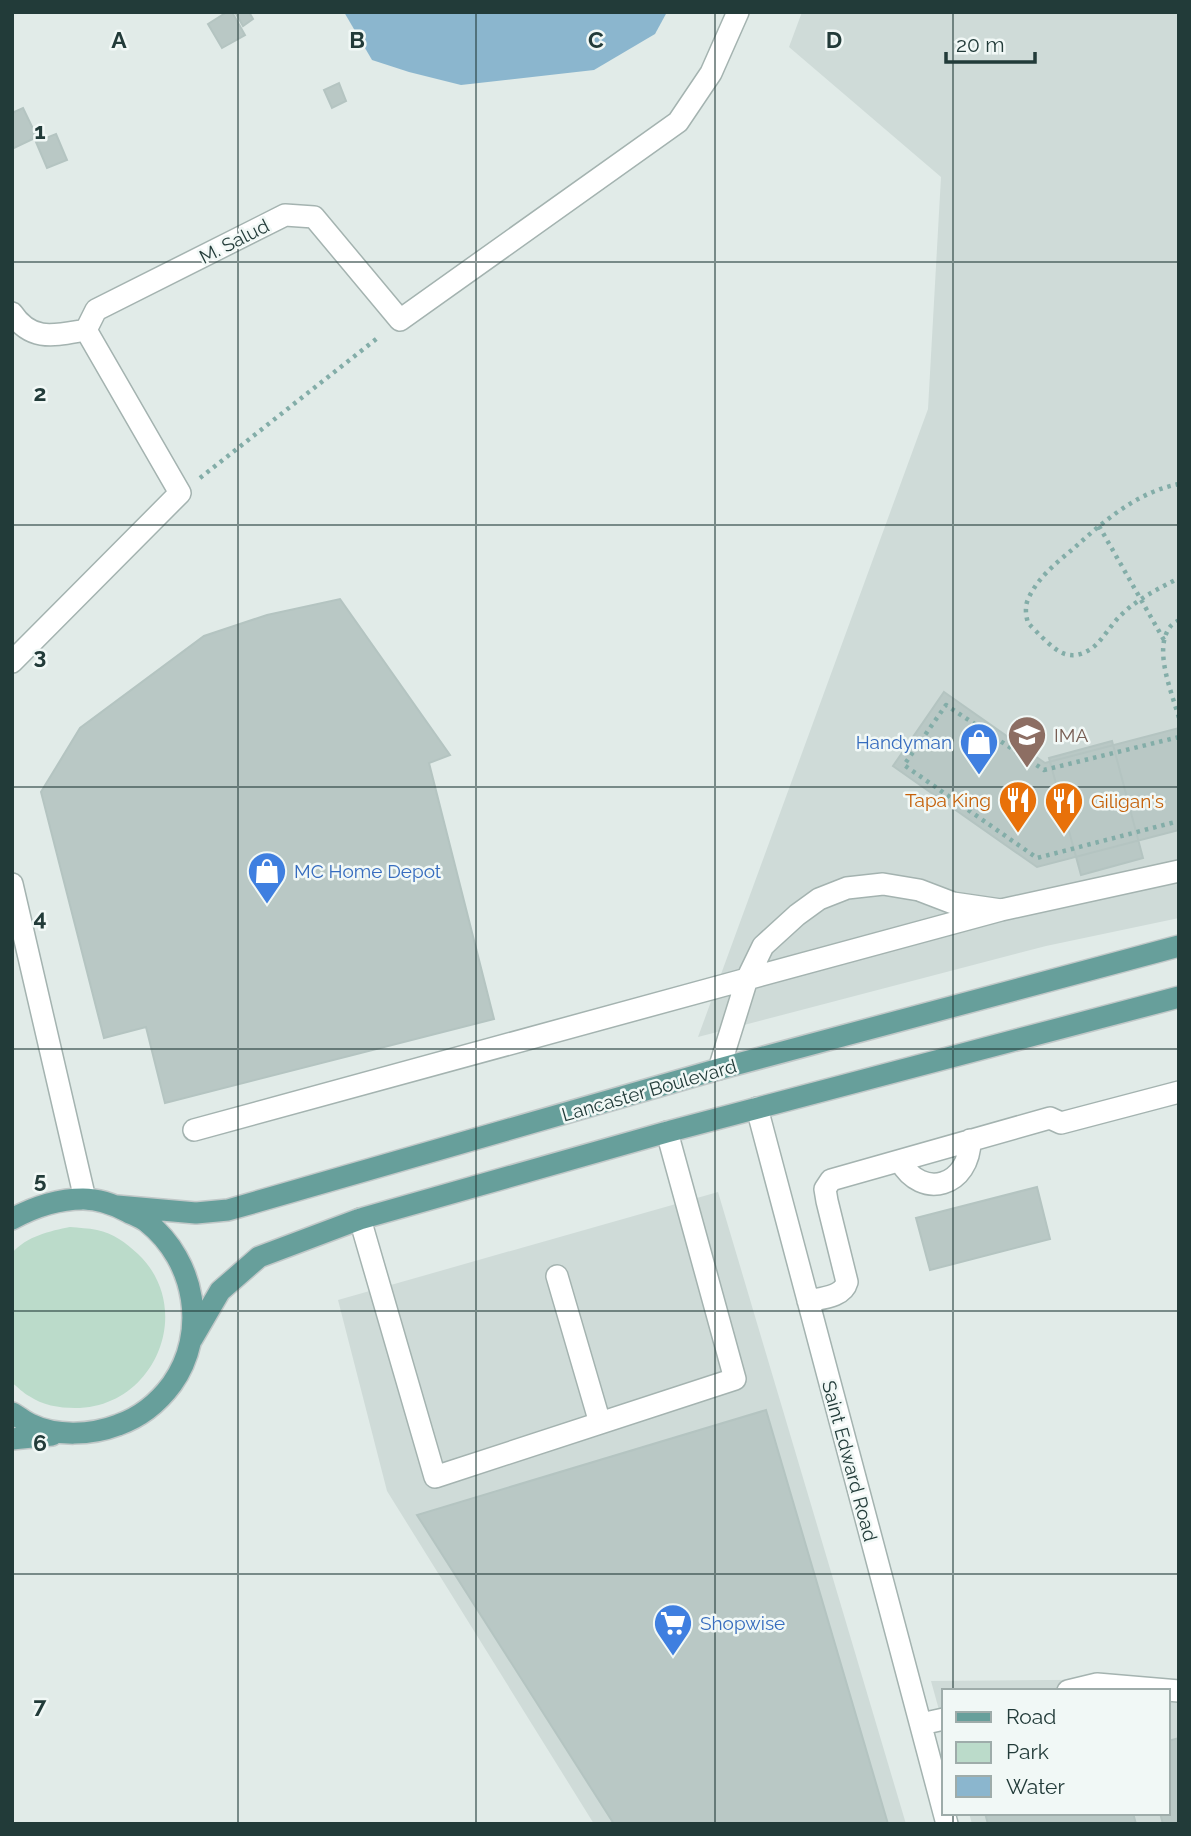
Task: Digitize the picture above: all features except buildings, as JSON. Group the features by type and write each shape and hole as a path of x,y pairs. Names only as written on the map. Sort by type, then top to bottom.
{"main road":[{"name":"Lancaster Boulevard","path":"117,1206 196,1213 228,1210 719,1069 1179,946"},
{"path":"12,1439 103,1431 134,1419 152,1406 161,1399 181,1371 192,1339 220,1290 259,1257 360,1219 667,1132 1179,997"},
{"path":"12,1219 31,1209 57,1201 85,1199 117,1206 146,1222 170,1245 186,1274 194,1306 192,1339"},
{"path":"12,1413 32,1425 69,1434"}],"street":[{"path":"400,320 678,122 711,73 738,12"},
{"name":"M. Salud","path":"86,330 96,310 285,215 314,217 400,320"},
{"path":"12,313 20,325 46,337 86,330 180,493 12,662"},
{"path":"194,1130 1001,910 1179,871"},
{"path":"12,884 85,1199"},
{"path":"719,1069 747,979 763,946 797,915 819,900 847,888 883,884 919,890 953,903 1001,910"},
{"path":"808,1301 840,1293 847,1282 825,1189 831,1180 1050,1118 1060,1123 1179,1092"},
{"name":"Saint Edward Road","path":"757,1108 942,1805"},
{"path":"360,1219 435,1478 735,1379 667,1132"},
{"path":"900,1161 905,1170 915,1178 938,1184 959,1174 970,1152 970,1140"},
{"path":"557,1276 600,1423"},
{"path":"1076,1689 1097,1684 1156,1689"},
{"path":"920,1724 942,1719"}],"path":[{"path":"180,493 400,320"},
{"path":"1179,484 1165,487 1135,501 1109,517 1059,561 1034,587 1026,604 1028,623 1059,651 1076,656 1094,647 1121,615 1150,592 1179,578"},
{"path":"1099,526 1164,640"},
{"path":"1179,620 1170,627 1164,640 1162,656 1179,718"},
{"path":"1179,737 1044,770 946,705 904,765 1037,858 1179,821"}],"shaded area":[{"path":"802,12 1179,12 1179,918 1046,946 698,1037 928,409 941,177 789,47"},
{"name":"Shopwise","path":"718,1192 906,1824 594,1824 387,1491 338,1300"},
{"path":"1179,1679 1179,1824 972,1824 970,1815 1170,1815 1170,1689 942,1689 942,1721 931,1681"}],"green space":[{"path":"70,1227 108,1233 138,1254 155,1276 164,1301 165,1327 158,1352 145,1374 127,1392 103,1404 75,1408 39,1402 12,1383 12,1253 32,1238"}],"water":[{"path":"344,12 667,12 655,34 594,70 461,85 372,60"}],"place":[{"name":"IMA","path":"1027,769"},
{"name":"Handyman","path":"979,776"},
{"name":"Tapa King","path":"1018,834"},
{"name":"Giligan's","path":"1064,835"},
{"name":"MC Home Depot","path":"267,905"},
{"name":"Shopwise","path":"673,1657"}]}
